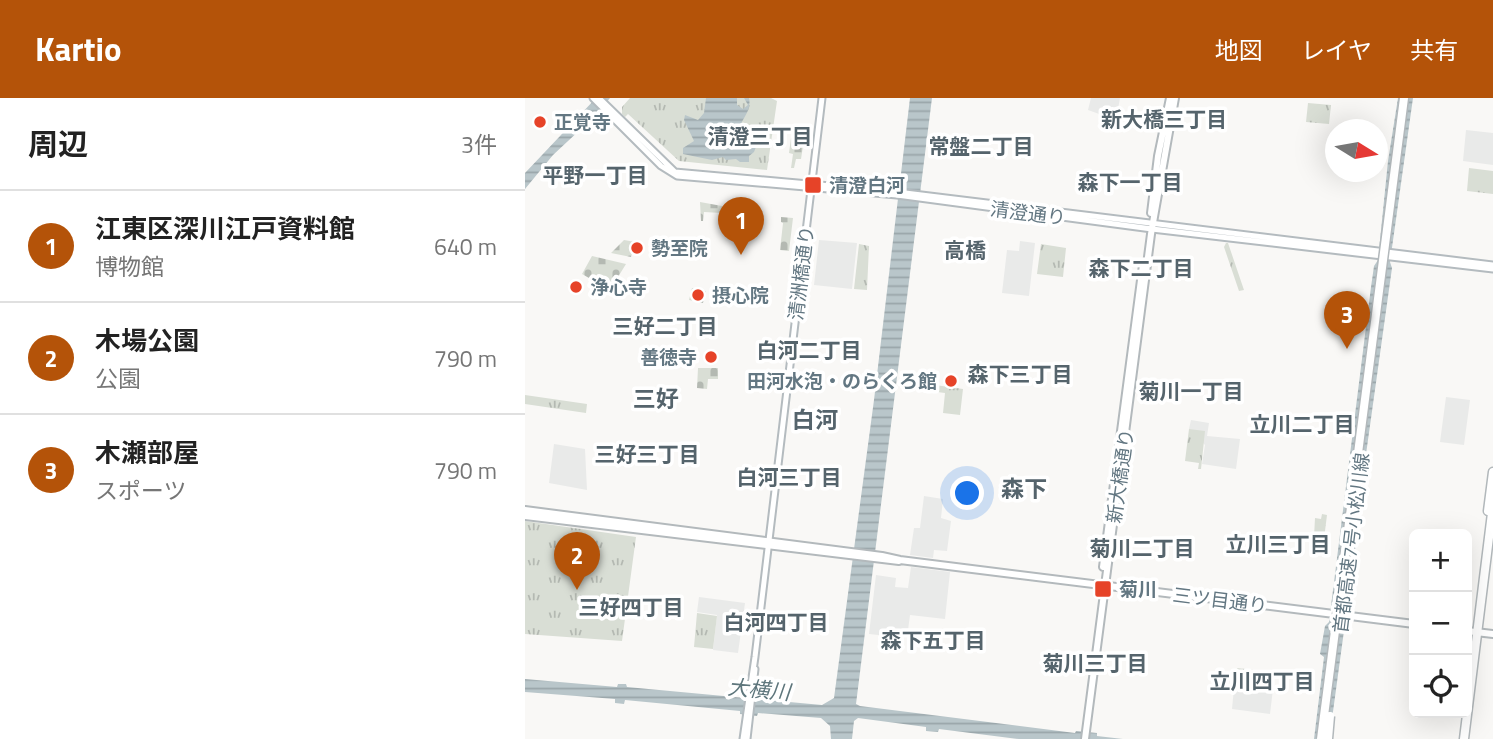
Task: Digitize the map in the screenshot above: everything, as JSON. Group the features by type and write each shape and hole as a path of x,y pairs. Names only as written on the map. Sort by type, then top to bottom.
{"highway":[{"name":"首都高速7号小松川線","path":"1323,739 1406,98"},
{"name":"首都高速7号小松川線","path":"1323,739 1406,98"},
{"path":"1472,631 1493,472"},
{"path":"1472,631 1493,505"},
{"path":"1464,739 1470,655"},
{"path":"1459,739 1461,718"}],"main road":[{"name":"清澄通り","path":"593,98 674,175 920,196 1151,227 1493,267"},
{"name":"清澄通り","path":"599,98 605,107"},
{"name":"清洲橋通り","path":"745,739 822,98"},
{"name":"新大橋通り","path":"1083,739 1151,227 1172,98"},
{"name":"三ツ目通り","path":"525,510 769,544"},
{"name":"三ツ目通り","path":"525,516 1409,623"},
{"path":"1472,631 1493,634"}],"shaded area":[{"path":"596,98 610,98 597,114 553,155 525,189 525,173"},
{"path":"706,98 737,98 737,105 743,109 748,105 744,98 749,98 749,108 738,132 745,145 756,147 749,156 749,162 726,160 723,157 712,160 683,154 683,148 694,141 684,120 685,115 698,120 704,113"},
{"path":"910,98 932,98 856,704 1075,733 1097,733 1097,736 1123,739 1019,739 939,729 938,732 926,731 926,727 858,718 854,721 852,739 831,739 830,726 821,718 758,713 757,716 740,714 740,711 625,700 624,704 615,703 615,699 525,692 525,679 617,687 618,684 626,684 627,687 822,705 834,698 874,400"},
{"path":"1091,98 1120,98 1116,120 1088,110"},
{"path":"1398,98 1413,98 1361,490 1363,491 1332,719 1334,720 1331,739 1314,739 1324,657 1320,654 1325,626 1329,622 1371,287 1374,266 1378,260 1386,182 1388,182 1388,161"},
{"path":"1466,130 1493,133 1493,165 1463,161"},
{"path":"819,240 857,243 852,289 814,285"},
{"path":"1020,241 1035,243 1029,296 1002,293 1007,250 1019,251"},
{"path":"1446,397 1470,400 1464,445 1440,442"},
{"path":"1191,420 1209,423 1207,436 1240,439 1236,469 1202,464 1205,445 1189,429"},
{"path":"554,444 585,449 587,490 549,483"},
{"path":"924,496 943,499 941,518 951,521 947,551 934,550 933,558 910,555 914,528 920,528"},
{"path":"911,567 950,572 945,619 910,615 907,638 869,634 876,575 896,578 895,587 908,588"},
{"path":"699,597 745,603 738,653 713,650 717,615 697,612"},
{"path":"1253,670 1275,672 1270,714 1232,709 1234,688 1251,690"}],"green space":[{"path":"630,98 771,98 777,101 767,170 679,161 628,114 625,117 622,114 622,107"},
{"path":"1308,103 1331,105 1330,119 1325,119 1325,124 1306,122"},
{"path":"791,138 804,140 801,159 796,159 794,168 791,168 793,154 789,153"},
{"path":"1469,168 1493,171 1493,194 1467,191"},
{"path":"700,202 722,206 722,213 704,212 701,221"},
{"path":"781,217 793,218 789,251 780,250 783,223"},
{"path":"624,240 641,243 639,251 633,250 631,257 611,253"},
{"path":"1226,243 1244,290 1239,291 1224,247"},
{"path":"859,244 869,246 867,290 854,289"},
{"path":"1041,244 1066,248 1063,277 1037,274"},
{"path":"592,256 626,264 610,290 582,274"},
{"path":"692,288 706,291 703,303 689,300"},
{"path":"698,368 718,368 718,379 708,379 707,389 697,388"},
{"path":"900,380 963,389 960,415 943,413 945,393 899,387"},
{"path":"525,395 587,404 586,413 525,404"},
{"path":"1189,429 1205,431 1201,469 1198,469 1199,463 1185,461"},
{"path":"1322,514 1327,515 1324,539 1314,537 1315,518 1321,519"},
{"path":"525,521 636,537 622,641 525,634"},
{"path":"697,613 717,616 713,649 694,647"},
{"path":"1237,668 1253,670 1251,691 1234,688"}],"place":[{"name":"正覚寺","path":"540,122"},
{"name":"清澄白河","path":"813,185"},
{"name":"勢至院","path":"637,248"},
{"name":"江東区深川江戸資料館","path":"741,255"},
{"name":"浄心寺","path":"576,287"},
{"name":"摂心院","path":"698,295"},
{"name":"木瀬部屋","path":"1347,349"},
{"name":"善徳寺","path":"711,357"},
{"name":"田河水泡・のらくろ館","path":"951,381"},
{"name":"菊川","path":"1103,589"},
{"name":"木場公園","path":"577,590"}],"district":[{"name":"新大橋三丁目","path":"1164,120"},
{"name":"清澄三丁目","path":"760,137"},
{"name":"常盤二丁目","path":"981,147"},
{"name":"平野一丁目","path":"595,176"},
{"name":"森下一丁目","path":"1130,183"},
{"name":"高橋","path":"965,251"},
{"name":"森下二丁目","path":"1141,269"},
{"name":"三好二丁目","path":"665,327"},
{"name":"白河二丁目","path":"809,351"},
{"name":"森下三丁目","path":"1020,375"},
{"name":"菊川一丁目","path":"1191,392"},
{"name":"三好","path":"656,399"},
{"name":"白河","path":"815,420"},
{"name":"立川二丁目","path":"1302,425"},
{"name":"三好三丁目","path":"647,455"},
{"name":"白河三丁目","path":"789,478"},
{"name":"森下","path":"1024,489"},
{"name":"立川三丁目","path":"1278,545"},
{"name":"菊川二丁目","path":"1142,549"},
{"name":"三好四丁目","path":"631,608"},
{"name":"白河四丁目","path":"776,623"},
{"name":"森下五丁目","path":"933,641"},
{"name":"菊川三丁目","path":"1095,664"},
{"name":"立川四丁目","path":"1262,682"}],"water label":[{"name":"大横川","path":"759,690"}]}
